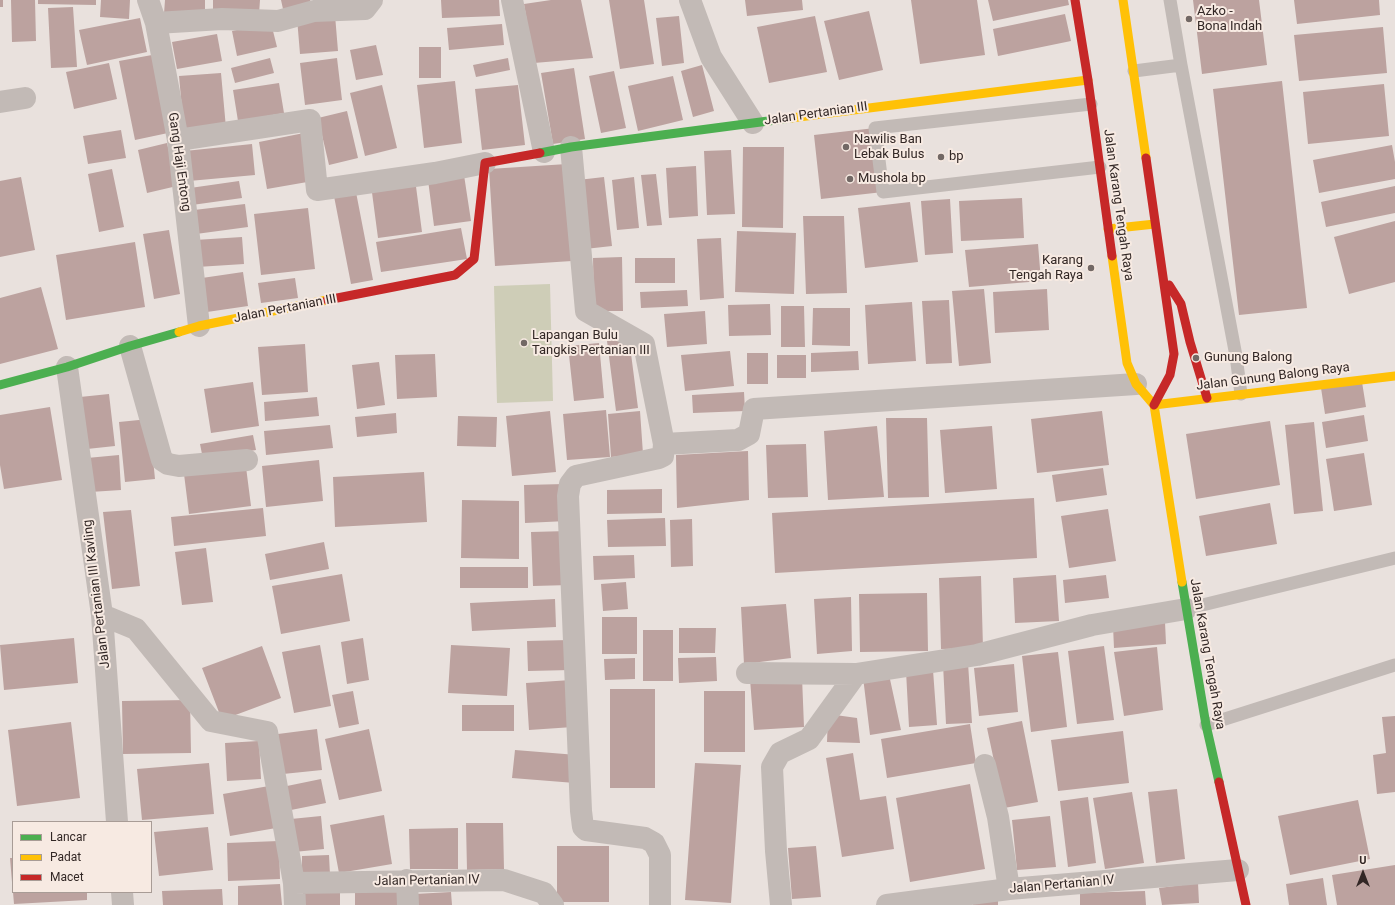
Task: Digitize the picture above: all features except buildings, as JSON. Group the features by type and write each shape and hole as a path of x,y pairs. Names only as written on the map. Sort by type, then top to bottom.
{"main road":[{"name":"Jalan Karang Tengah Raya","path":"1075,0 1088,80 1127,362 1136,384 1154,405 1206,725 1246,905"},
{"path":"1123,0 1174,354 1170,375 1154,405"},
{"name":"Jalan Pertanian III","path":"0,385 68,367 130,346 199,326 455,275 474,259 485,164 571,147 1088,80"},
{"path":"1108,229 1155,224"},
{"path":"1162,274 1181,304 1190,342 1207,398"},
{"name":"Jalan Gunung Balong Raya","path":"1154,405 1395,376"}],"street":[{"name":"Gang Haji Entong","path":"148,0 156,23 178,140 199,326"},
{"path":"156,23 222,19 278,21 314,11 365,9 372,0"},
{"path":"512,0 544,152"},
{"path":"690,0 711,57 753,123"},
{"path":"0,102 25,98"},
{"name":"Jalan Pertanian III","path":"178,140 310,120 317,190 435,173 485,164"},
{"path":"571,147 586,310 644,344 664,444 663,456 659,458 576,476 570,484 568,496 581,811 583,826 586,830 645,838 654,843 660,855 660,905"},
{"path":"130,346 162,460 168,464 179,466 247,460"},
{"name":"Jalan Pertanian III Kavling","path":"68,367 102,615 117,821"},
{"path":"664,444 738,440 748,434 754,409 1136,384"},
{"path":"747,673 856,674 977,655 1092,625 1186,609"},
{"path":"102,615 136,629 211,721 267,732 294,883 296,905"},
{"path":"781,905 776,851 772,767 780,752 809,739 856,674"},
{"path":"985,765 998,817 1009,889"},
{"name":"Jalan Pertanian IV","path":"886,905 1009,889 1238,870"},
{"path":"407,880 408,905"},
{"name":"Jalan Pertanian IV","path":"294,883 407,880 504,880 544,893 553,905"},
{"path":"122,893 123,905"}],"lane":[{"path":"1170,0 1234,348 1241,394"},
{"path":"1134,71 1181,65"},
{"path":"1091,104 875,128 883,192 1100,167"},
{"path":"1186,609 1395,558"},
{"path":"1206,725 1395,665"}],"green space":[{"name":"Lapangan Bulu Tangkis Pertanian III","path":"550,284 553,401 497,403 494,286"}],"traffic: fast":[{"path":"540,153 571,147 791,118"},
{"path":"0,385 67,367 130,346 179,332"},
{"path":"1182,582 1206,725 1219,782"}],"traffic: slow":[{"path":"1123,0 1146,158"},
{"path":"791,118 1088,80"},
{"path":"1108,229 1155,224"},
{"path":"1112,256 1127,363 1136,384 1154,405 1182,582"},
{"path":"179,332 199,326 327,300"},
{"path":"1154,405 1395,376"}],"traffic: jam":[{"path":"1075,0 1088,80 1112,256"},
{"path":"327,300 455,275 474,259 485,163 540,153"},
{"path":"1146,158 1174,354 1170,375 1154,405"},
{"path":"1169,285 1181,304 1190,342 1207,398"},
{"path":"1219,782 1246,905"}],"place":[{"name":"Azko - Bona Indah","path":"1189,19"},
{"name":"Nawilis Ban Lebak Bulus","path":"846,147"},
{"name":"bp","path":"941,157"},
{"name":"Mushola bp","path":"850,179"},
{"name":"Karang Tengah Raya","path":"1091,268"},
{"name":"Lapangan Bulu Tangkis Pertanian III","path":"524,343"},
{"name":"Gunung Balong","path":"1196,358"}]}
